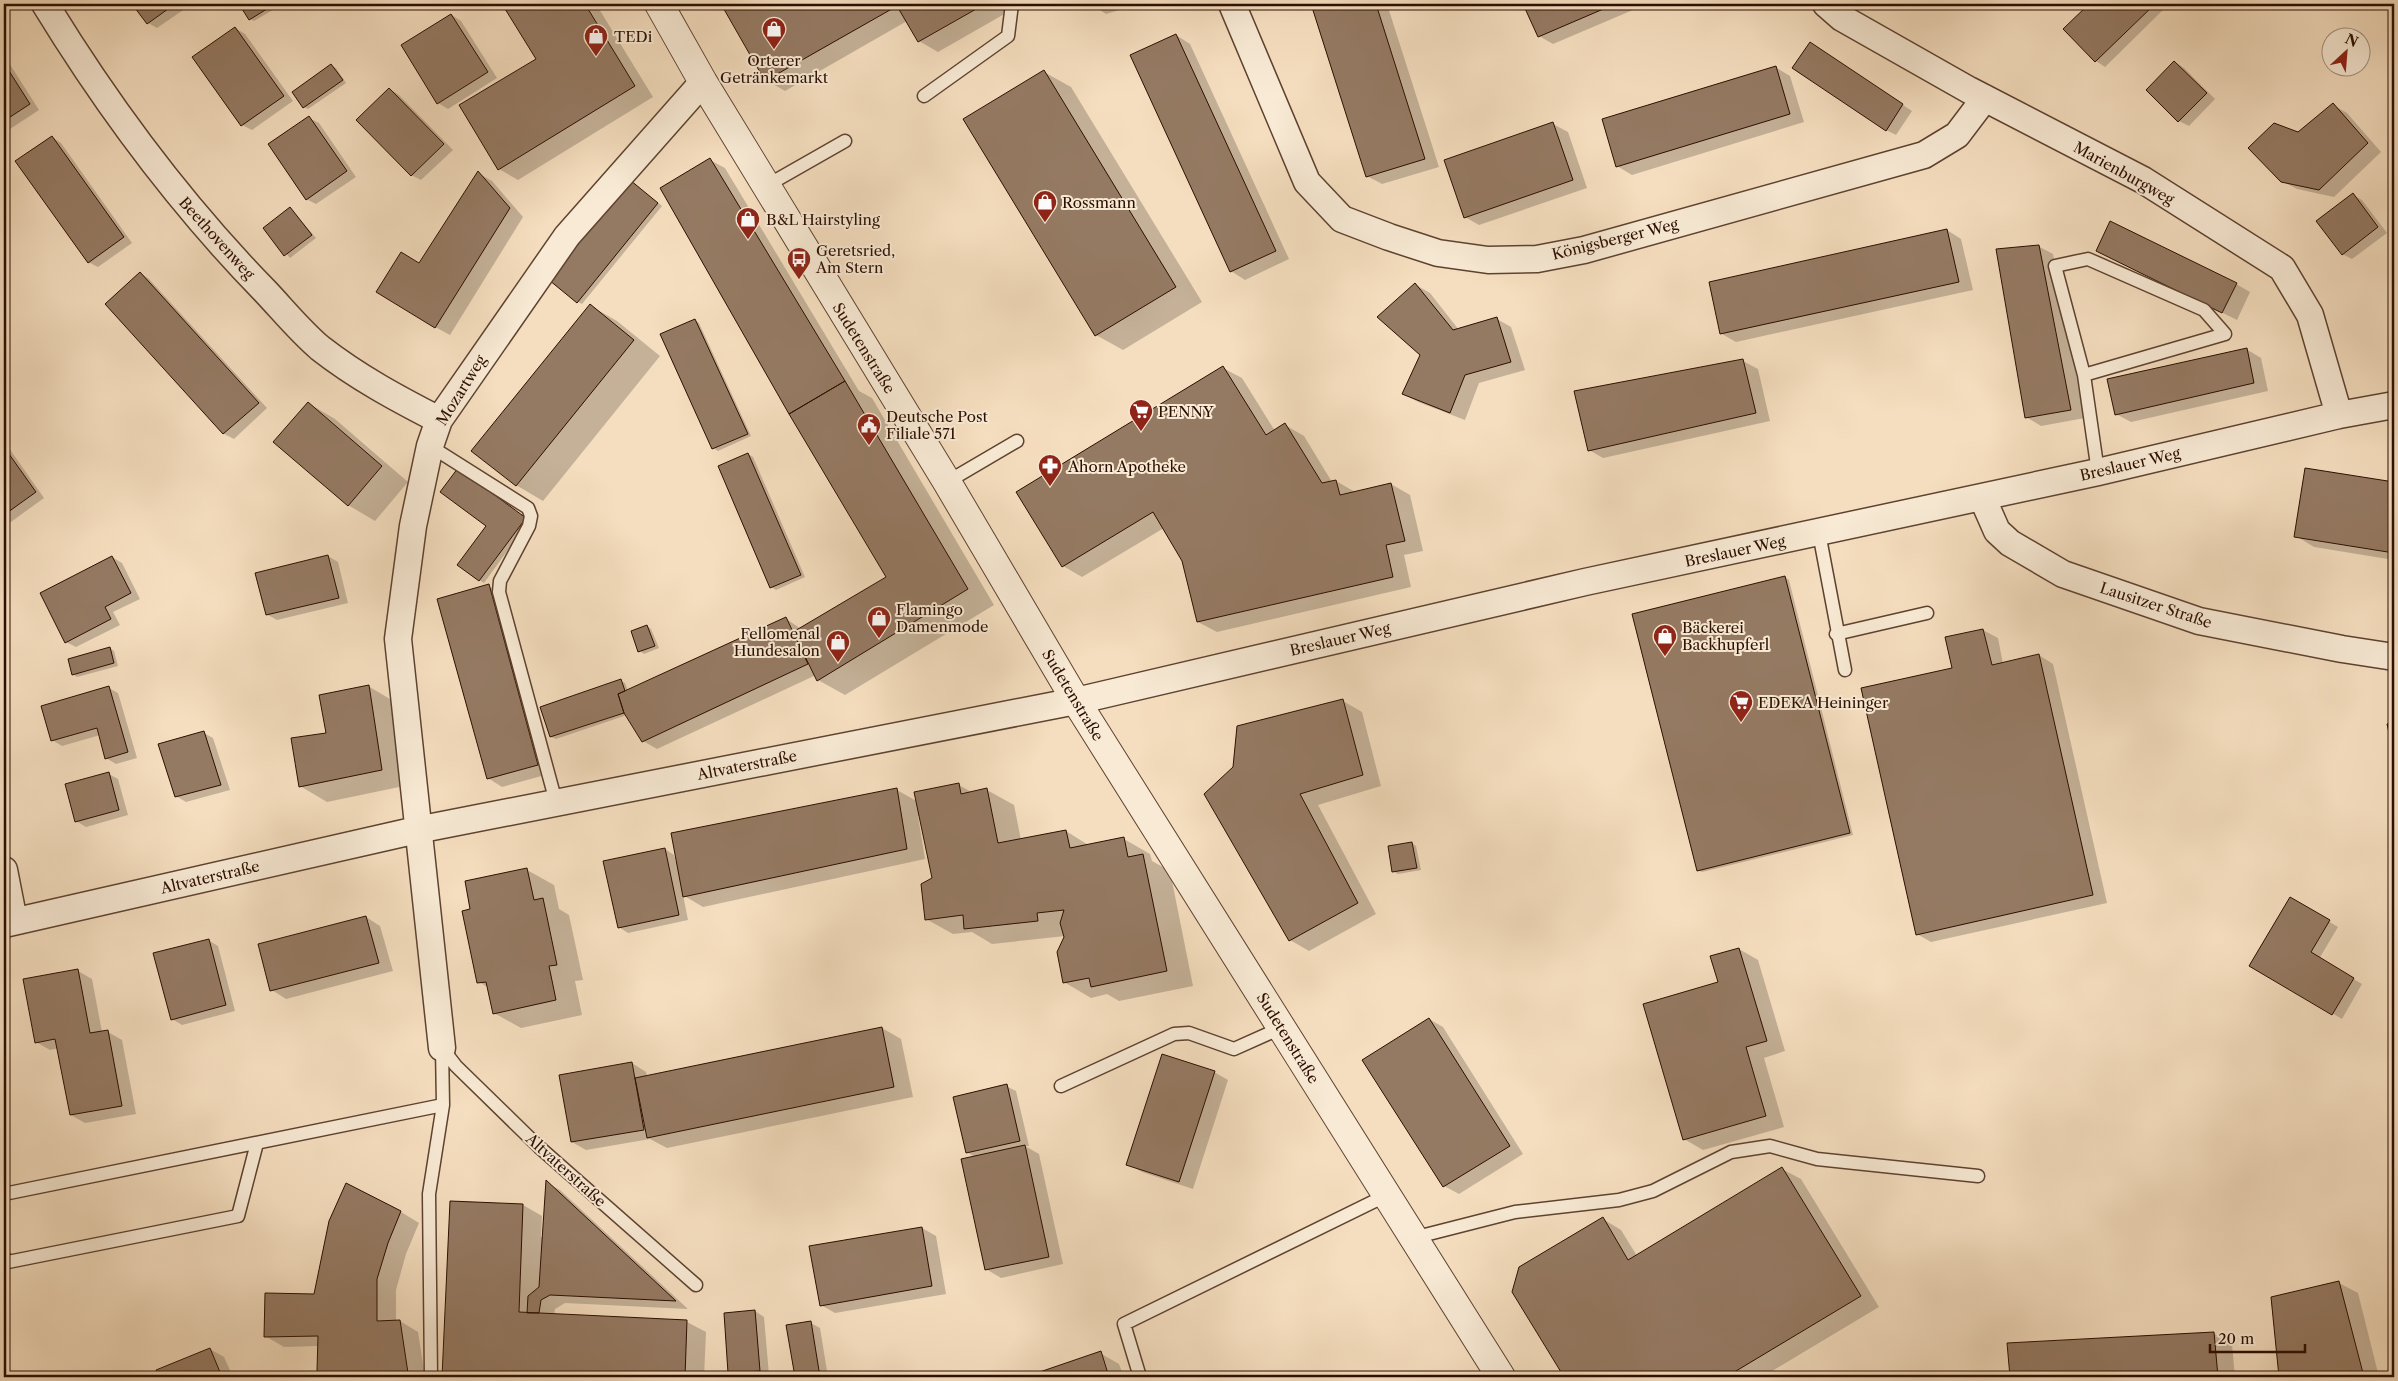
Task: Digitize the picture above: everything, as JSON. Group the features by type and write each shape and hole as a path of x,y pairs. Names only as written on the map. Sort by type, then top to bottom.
{"street":[{"name":"Beethovenweg","path":"45,4 70,45 158,171 227,252 320,347 384,393 439,420"},
{"name":"Sudetenstraße","path":"659,4 703,82 947,482 1076,701 1501,1377"},
{"name":"Königsberger Weg","path":"1232,4 1307,182 1342,219 1438,253 1488,260 1537,259 1584,250 1924,155 1957,135 1984,98"},
{"name":"Marienburgweg","path":"1826,4 1842,18 1984,98 2143,180 2282,268 2310,315 2339,415"},
{"name":"Mozartweg","path":"417,830 398,638 413,526 430,446 439,420 567,236 703,82"},
{"name":"Breslauer Weg","path":"1076,701 1585,582 2098,472 2339,415 2394,405"},
{"name":"Lausitzer Straße","path":"1982,497 1996,531 2010,543 2062,574 2199,621 2342,649 2394,657"},
{"name":"Altvaterstraße","path":"9,922 417,830 1076,701"},
{"path":"417,830 442,1048"},
{"path":"4,870 9,922"}],"lane":[{"path":"924,96 1008,36 1012,4"},
{"path":"766,186 845,141"},
{"path":"2084,375 2225,334 2204,310 2088,259 2055,266 2084,375 2098,472"},
{"path":"947,482 1017,441"},
{"path":"430,446 528,508 531,516 529,526 500,581 500,592 556,802"},
{"path":"1819,533 1836,634 1845,670"},
{"path":"1836,634 1927,613"},
{"path":"1060,1086 1174,1034 1189,1033 1234,1049 1281,1028"},
{"path":"431,1377 428,1194 443,1105 442,1048"},
{"name":"Altvaterstraße","path":"442,1048 456,1066 539,1147 696,1285"},
{"path":"4,1194 443,1105"},
{"path":"4,1257 8,1262 238,1216 257,1143"},
{"path":"1413,1238 1515,1212 1619,1200 1653,1192 1731,1152 1770,1146 1817,1160 1978,1176"},
{"path":"1140,1377 1124,1324 1387,1195"}],"building":[{"path":"132,4 175,4 147,24"},
{"path":"239,4 275,4 249,20"},
{"path":"502,4 585,4 635,86 498,170 459,105 536,59"},
{"path":"721,4 985,4 918,42 897,6 765,81"},
{"path":"1311,4 1376,4 1425,159 1366,177"},
{"path":"1523,4 1615,4 1538,37"},
{"path":"2089,4 2155,4 2095,62 2063,29"},
{"path":"451,14 488,72 437,104 401,45"},
{"path":"235,27 284,96 241,126 192,57"},
{"path":"1176,34 1276,251 1230,272 1130,55"},
{"path":"1810,42 1903,104 1886,131 1792,68"},
{"path":"2174,61 2207,93 2178,122 2146,90"},
{"path":"4,63 30,104 4,121"},
{"path":"331,64 343,80 303,108 292,92"},
{"path":"1776,66 1790,114 1616,167 1602,119"},
{"path":"1044,70 1176,287 1095,336 963,119"},
{"path":"389,88 444,144 411,176 356,120"},
{"path":"2333,103 2368,143 2319,190 2281,182 2248,148 2274,123 2298,132"},
{"path":"309,116 347,171 306,200 268,144"},
{"path":"1553,122 1573,180 1464,218 1444,160"},
{"path":"52,136 124,237 88,263 15,161"},
{"path":"710,158 845,381 789,414 660,188"},
{"path":"478,171 510,208 435,328 376,292 401,252 419,263"},
{"path":"630,180 658,203 577,303 549,280"},
{"path":"2353,193 2378,227 2342,255 2316,221"},
{"path":"290,207 312,235 284,256 263,228"},
{"path":"2110,221 2237,283 2222,313 2096,251"},
{"path":"1947,229 1959,282 1720,334 1709,282"},
{"path":"2039,245 2071,410 2025,418 1996,249"},
{"path":"140,272 259,403 223,434 105,304"},
{"path":"1415,283 1453,330 1497,317 1511,362 1465,375 1450,413 1402,394 1420,355 1377,317"},
{"path":"590,304 634,340 516,486 471,451"},
{"path":"695,319 748,434 712,449 660,334"},
{"path":"2247,348 2254,383 2115,415 2107,379"},
{"path":"1743,359 1756,413 1588,451 1574,391"},
{"path":"1223,366 1266,435 1285,423 1322,483 1336,480 1340,495 1391,483 1405,541 1386,545 1393,577 1197,622 1182,561 1153,512 1062,567 1016,492"},
{"path":"845,381 968,589 817,681 793,632 886,577 789,414"},
{"path":"308,402 382,466 348,506 273,442"},
{"path":"4,447 36,492 4,515"},
{"path":"748,453 801,575 770,588 718,466"},
{"path":"458,468 526,518 479,581 457,565 486,526 440,492"},
{"path":"2305,468 2394,482 2394,553 2294,537"},
{"path":"328,555 339,598 266,615 255,573"},
{"path":"112,556 131,593 105,607 111,619 65,643 40,593"},
{"name":"EDEKA Heininger","path":"1785,576 1850,833 1697,871 1632,614"},
{"path":"489,584 538,765 487,779 437,599"},
{"path":"786,617 808,664 642,742 624,713 618,694"},
{"path":"647,625 655,646 638,652 631,631"},
{"path":"1983,629 1992,665 2039,654 2093,895 1916,935 1861,688 1952,668 1945,637"},
{"path":"110,647 114,663 72,675 68,659"},
{"path":"621,679 625,691 618,694 624,713 550,737 540,707"},
{"path":"369,685 382,770 299,787 291,738 326,733 319,695"},
{"path":"109,686 128,752 105,759 97,728 51,741 41,706"},
{"path":"1343,699 1363,775 1300,794 1358,903 1289,941 1204,794 1233,767 1237,726"},
{"path":"2394,722 2394,755 2387,724"},
{"path":"204,731 221,785 175,797 158,744"},
{"path":"109,772 119,810 75,822 65,784"},
{"path":"959,783 961,794 987,788 998,843 1066,830 1070,848 1124,837 1128,857 1143,854 1167,971 1091,987 1089,978 1063,983 1057,952 1064,937 1060,923 1064,910 1037,913 1038,921 964,929 963,915 925,920 921,884 932,878 914,792"},
{"path":"897,788 907,849 683,897 671,833"},
{"path":"1412,842 1417,868 1392,872 1388,846"},
{"path":"665,848 679,915 618,928 603,861"},
{"path":"527,868 534,900 543,898 557,965 549,966 556,1000 493,1014 486,982 477,983 462,911 470,909 465,881"},
{"path":"2290,897 2330,920 2311,952 2354,978 2332,1015 2249,966"},
{"path":"366,916 379,963 270,991 258,944"},
{"path":"209,939 226,1005 171,1020 153,953"},
{"path":"1739,948 1767,1041 1746,1047 1766,1116 1683,1140 1643,1004 1718,982 1710,956"},
{"path":"78,969 90,1033 108,1030 122,1106 70,1115 55,1039 35,1043 23,979"},
{"path":"1429,1018 1510,1146 1443,1187 1362,1060"},
{"path":"882,1027 894,1087 647,1138 635,1078"},
{"path":"1162,1054 1215,1071 1179,1182 1126,1165"},
{"path":"632,1062 644,1130 571,1142 559,1075"},
{"path":"1007,1084 1020,1141 966,1153 953,1097"},
{"path":"1025,1145 1049,1257 985,1270 961,1159"},
{"path":"1782,1167 1861,1296 1726,1377 1564,1377 1512,1292 1519,1267 1603,1217 1628,1260"},
{"path":"546,1180 676,1301 550,1295 541,1300 539,1313 527,1313 528,1296 539,1287"},
{"path":"346,1183 401,1211 388,1243 377,1279 377,1321 400,1320 408,1373 389,1377 319,1377 317,1370 318,1336 264,1337 265,1293 314,1294 329,1221"},
{"path":"450,1201 523,1204 519,1312 687,1320 685,1377 442,1377"},
{"path":"922,1227 932,1286 820,1306 809,1246"},
{"path":"2339,1281 2364,1377 2279,1377 2271,1297"},
{"path":"755,1310 760,1371 728,1373 724,1313"},
{"path":"811,1321 820,1377 795,1377 786,1325"},
{"path":"2214,1332 2218,1377 2010,1377 2007,1343"},
{"path":"210,1348 222,1377 160,1377 156,1370"},
{"path":"1101,1351 1109,1377 1025,1377"}],"place":[{"name":"Orterer Getränkemarkt","path":"774,50"},
{"name":"TEDi","path":"596,57"},
{"name":"Rossmann","path":"1045,223"},
{"name":"B&L Hairstyling","path":"748,240"},
{"name":"Geretsried, Am Stern","path":"799,280"},
{"name":"PENNY","path":"1141,432"},
{"name":"Deutsche Post Filiale 571","path":"869,446"},
{"name":"Ahorn Apotheke","path":"1050,487"},
{"name":"Flamingo Damenmode","path":"879,639"},
{"name":"Bäckerei Backhupferl","path":"1665,657"},
{"name":"Fellomenal Hundesalon","path":"838,663"},
{"name":"EDEKA Heininger","path":"1741,723"}]}
